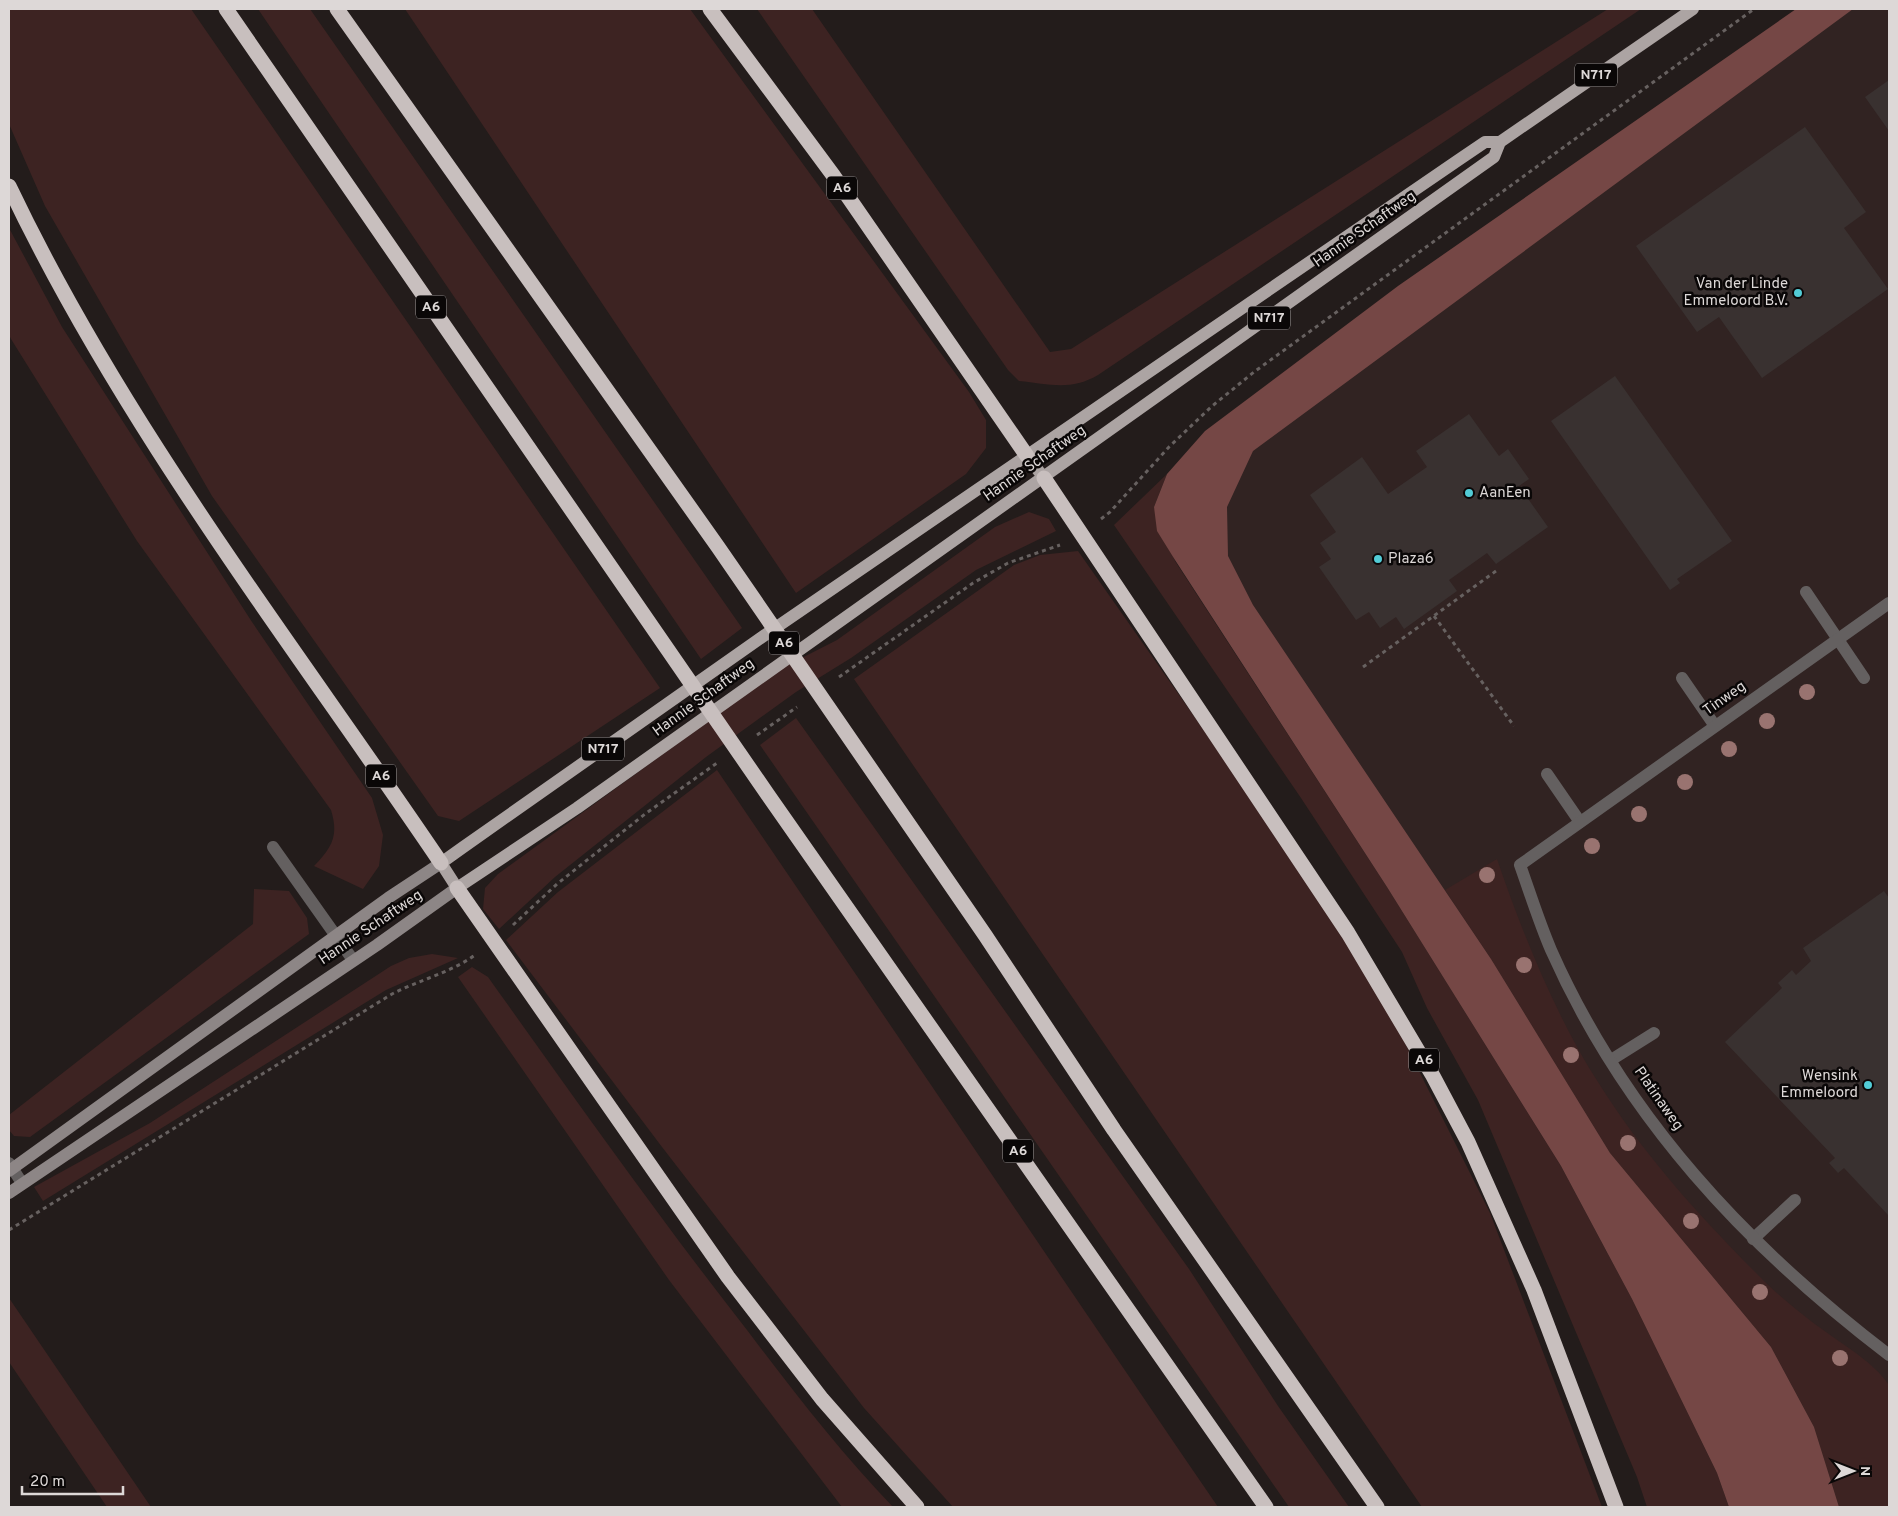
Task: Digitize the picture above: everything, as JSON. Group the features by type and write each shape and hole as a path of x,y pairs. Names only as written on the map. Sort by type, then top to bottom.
{"highway":[{"name":"A6","path":"226,9 768,795 1266,1507"},
{"name":"A6","path":"337,9 718,548 985,935 1114,1130 1377,1507"},
{"name":"A6","path":"710,9 827,167 1027,456"},
{"name":"A6","path":"9,186 63,293 140,424 225,552 441,863"},
{"name":"A6","path":"1044,478 1348,933 1429,1068 1468,1142 1534,1290 1616,1507"},
{"name":"A6","path":"457,888 734,1285 822,1399 917,1507"}],"main road":[{"name":"Hannie Schaftweg","path":"9,1193 577,808 1494,157 1500,142 1692,9"},
{"name":"Hannie Schaftweg","path":"10,1168 336,936 765,635 1485,142 1500,142"},
{"name":"A6","path":"1027,456 1044,478"},
{"name":"A6","path":"441,863 457,888"}],"street":[{"path":"1806,592 1864,678"},
{"name":"Tinweg","path":"1580,822 1889,603"},
{"path":"1682,678 1715,726"},
{"path":"1547,774 1580,822"},
{"name":"Platinaweg","path":"1580,822 1520,865 1551,949 1582,1012 1611,1060 1662,1134 1723,1209 1753,1240 1817,1298 1889,1355"},
{"path":"273,847 353,960"},
{"path":"1611,1060 1654,1033"},
{"path":"10,1168 22,1184"},
{"path":"1753,1240 1795,1200"}],"path":[{"path":"1099,520 1117,505 1169,447 1211,407 1254,372 1754,9"},
{"path":"838,678 980,579 1008,563 1065,543"},
{"path":"1363,667 1496,571"},
{"path":"1434,616 1514,726"},
{"path":"750,740 798,706"},
{"path":"511,927 557,884 645,814 718,762"},
{"path":"9,1230 392,994 464,963"}],"shaded area":[{"path":"9,9 191,9 660,688 459,821 438,816 212,496 45,206 9,124"},
{"path":"258,9 310,9 742,628 701,659"},
{"path":"405,9 690,9 969,392 986,420 986,448 966,474 796,593"},
{"path":"757,9 812,9 1050,352 1071,349 1608,9 1641,9 1098,375 1069,385 1050,385 1019,381 1008,370"},
{"path":"1796,9 1853,9 1253,451 1227,507 1228,556 1253,605 1491,959 1610,1153 1771,1347 1814,1427 1839,1507 1729,1507 1717,1473 1632,1299 1561,1166 1387,887 1157,531 1154,507 1167,474 1205,431 1398,286"},
{"path":"1850,9 1889,9 1889,1507 1766,1507 1194,530 1220,460"},
{"path":"9,228 62,327 252,622 372,798 383,835 379,866 363,889 314,866 332,841 334,827 331,810 137,541 11,339 9,335"},
{"path":"1167,474 1154,507 1175,561 1387,887 1561,1166 1632,1299 1717,1473 1729,1507 1647,1507 1637,1477 1478,1100 1427,1008 1402,952 1301,798 1114,525"},
{"path":"1029,512 1049,519 1056,531 976,570 851,658 796,692 706,757 555,877 499,929 483,909 485,888 498,874 780,669 837,640 995,527"},
{"path":"1078,551 1314,887 1395,1023 1490,1213 1602,1507 1422,1507 854,679 1014,565 1040,555"},
{"path":"796,718 1189,1269 1278,1406 1349,1507 1289,1507 760,745"},
{"path":"717,770 1218,1507 953,1507 864,1408 662,1147 506,940 558,892"},
{"path":"1497,859 1541,974 1568,1031 1598,1082 1635,1136 1697,1211 1765,1282 1802,1314 1868,1363 1889,1385 1889,1507 1839,1507 1814,1427 1771,1347 1610,1153 1491,959 1445,890"},
{"path":"254,889 289,891 307,918 309,934 30,1137 14,1136 9,1130 9,1115 253,924"},
{"path":"432,954 458,958 386,990 43,1201 34,1187 150,1123 391,966 409,958"},
{"path":"472,967 488,977 648,1199 817,1421 893,1507 842,1507 669,1280 458,977"},
{"path":"9,1298 151,1507 107,1507 9,1362"}],"building":[{"path":"1889,80 1889,131 1865,97"},
{"path":"1805,127 1866,212 1844,228 1888,289 1762,378 1719,317 1697,332 1636,246"},
{"path":"1615,376 1732,541 1677,579 1680,583 1670,590 1551,421"},
{"path":"1469,414 1499,456 1508,449 1529,479 1519,486 1548,527 1496,564 1487,553 1449,580 1457,591 1404,629 1396,617 1380,628 1369,612 1356,620 1319,567 1331,559 1320,543 1336,532 1310,495 1362,457 1388,494 1427,467 1416,451"},
{"path":"1884,891 1889,898 1889,1216 1844,1168 1838,1173 1829,1163 1835,1158 1725,1042 1782,988 1778,983 1792,970 1796,975 1811,961 1803,948"}],"place":[{"name":"Van der Linde Emmeloord B.V.","path":"1798,293"},
{"name":"AanEen","path":"1469,493"},
{"name":"Plaza6","path":"1378,559"},
{"name":"Wensink Emmeloord","path":"1868,1085"}]}
